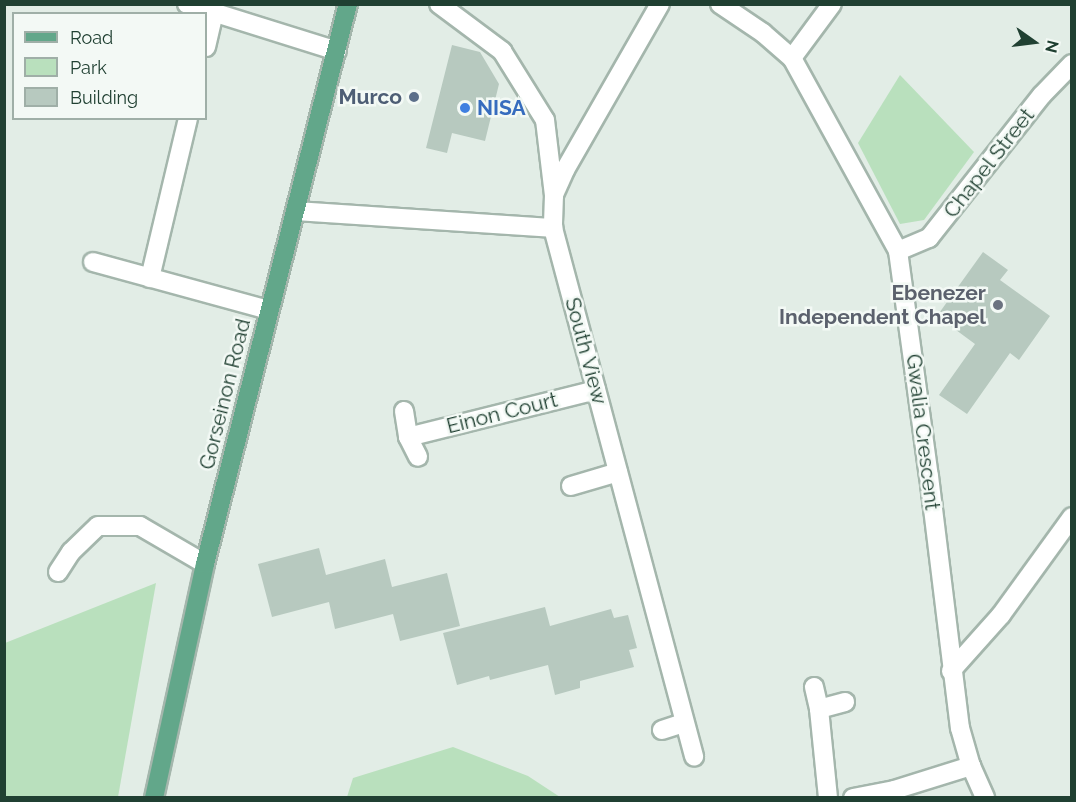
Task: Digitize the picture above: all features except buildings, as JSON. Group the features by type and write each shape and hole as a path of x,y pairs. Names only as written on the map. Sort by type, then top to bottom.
{"main road":[{"name":"Gorseinon Road","path":"154,798 205,564 269,310 297,211 348,4"}],"street":[{"path":"187,4 337,51"},
{"path":"439,4 502,51 545,120 554,195"},
{"path":"554,195 565,170 660,4"},
{"name":"Gwalia Crescent","path":"720,4 763,33 792,58 898,250 928,464 951,671 960,728 970,766 985,798"},
{"path":"792,58 832,4"},
{"path":"207,43 214,11"},
{"name":"Chapel Street","path":"898,250 928,238 1042,95 1071,64"},
{"path":"150,278 188,120"},
{"name":"South View","path":"554,195 553,228 694,756"},
{"path":"297,211 553,228"},
{"path":"93,262 269,310"},
{"name":"Einon Court","path":"408,436 596,390"},
{"path":"404,411 408,436 418,457"},
{"path":"571,486 618,472"},
{"path":"951,671 1001,615 1071,517"},
{"path":"58,572 71,552 98,526 140,526 205,564"},
{"path":"814,687 819,708 828,798"},
{"path":"819,708 845,702"},
{"path":"662,730 684,723"},
{"path":"853,798 894,790 970,766"}],"green space":[{"path":"900,75 974,152 924,220 900,224 858,143"},
{"path":"156,583 118,797 5,797 5,643"},
{"path":"453,747 528,776 560,797 347,797 353,778"}],"place":[{"name":"Murco","path":"414,97"},
{"name":"NISA","path":"465,108"},
{"name":"Ebenezer Independent Chapel","path":"998,305"}]}
